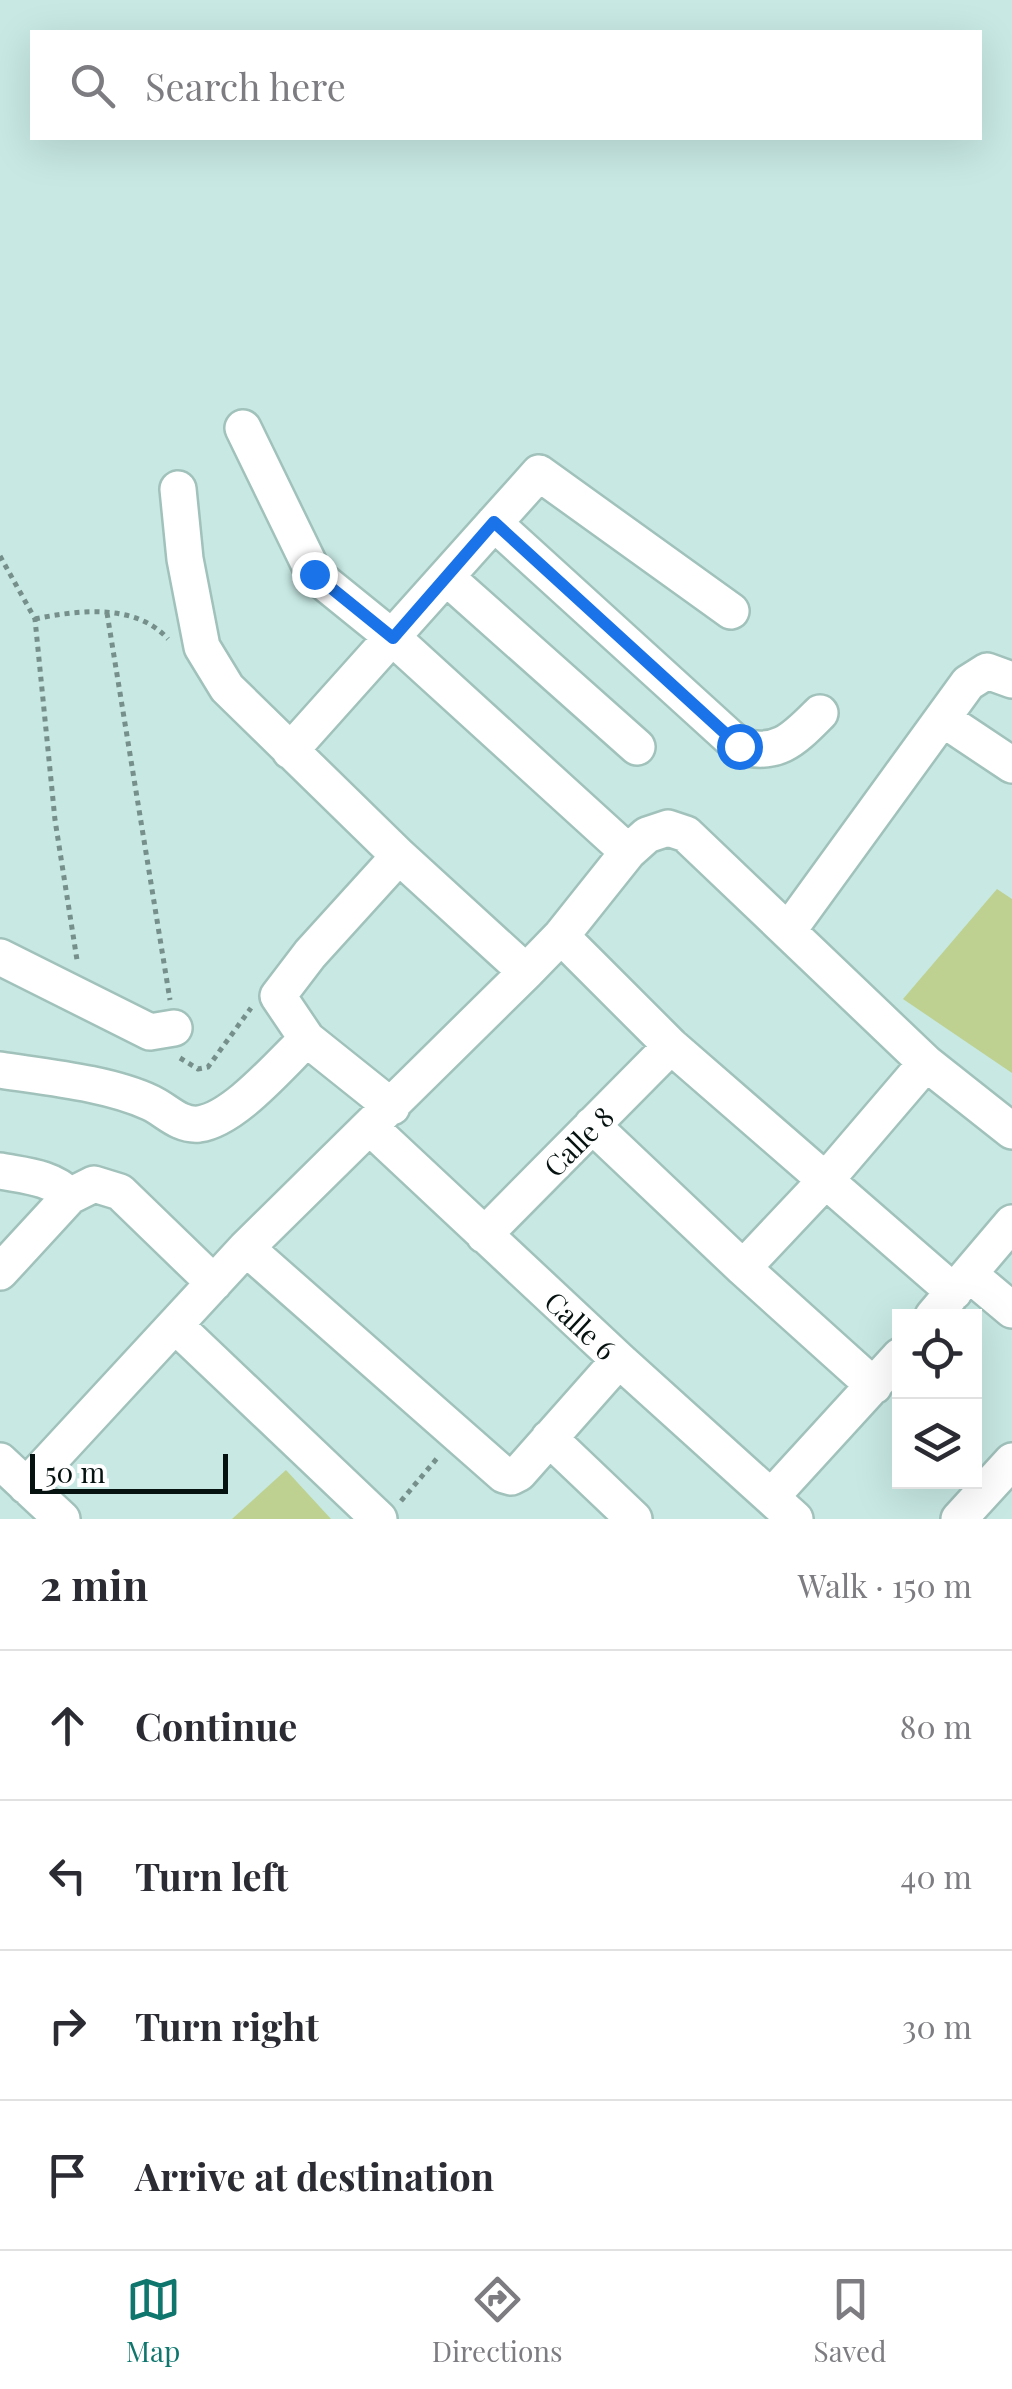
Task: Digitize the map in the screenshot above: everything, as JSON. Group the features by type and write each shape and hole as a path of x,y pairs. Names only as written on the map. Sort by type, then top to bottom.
{"street":[{"path":"243,428 314,574 393,638 628,852"},
{"path":"290,752 540,473 731,611"},
{"path":"178,489 202,647 227,688 399,856 526,972"},
{"path":"494,522 739,746 757,751 774,749 796,738 820,713"},
{"path":"446,577 636,747"},
{"path":"788,931 968,682 986,671 1012,680"},
{"path":"944,720 1012,765"},
{"path":"62,1519 9,1472 176,1326 246,1248 526,972 647,835 668,828 686,834 926,1063 1012,1131"},
{"name":"Calle 6","path":"399,856 310,954 278,996 307,1038 484,1236 783,1508"},
{"path":"560,936 672,1046 952,1294 1012,1310"},
{"path":"0,957 150,1032 174,1028"},
{"path":"0,1070 88,1084 150,1102 173,1118 198,1124 224,1114 246,1097 307,1038"},
{"name":"Calle 8","path":"484,1236 672,1046"},
{"path":"743,1268 825,1181 926,1063"},
{"path":"592,1126 874,1386"},
{"path":"0,1171 46,1180 70,1196"},
{"path":"0,1272 70,1196 94,1184 120,1192 214,1283"},
{"path":"952,1294 1012,1223"},
{"path":"246,1248 504,1475 519,1473 619,1360"},
{"path":"176,1326 389,1512"},
{"path":"783,1508 892,1365"},
{"path":"549,1438 634,1519"},
{"path":"977,1513 1012,1461"}],"path":[{"path":"0,556 35,618 54,820 83,998"},
{"path":"35,618 76,610 144,620 177,649"},
{"path":"107,613 175,1053 188,1066 208,1067 259,996"},
{"path":"389,1512 456,1436"}],"green space":[{"path":"997,889 1012,899 1012,1073 903,999"},
{"path":"286,1470 331,1519 232,1519"}],"route":[{"path":"314,574 393,638 494,522 739,746"}]}
